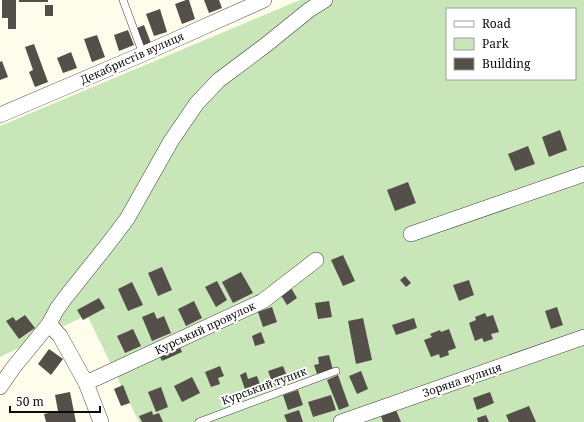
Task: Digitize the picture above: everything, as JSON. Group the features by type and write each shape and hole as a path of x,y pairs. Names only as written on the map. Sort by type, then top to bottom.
{"street":[{"name":"Декабристів вулиця","path":"0,115 264,0"},
{"path":"0,387 13,368 49,324 65,298 127,219 171,141 197,103 219,80 267,44 289,24 326,0"},
{"path":"411,234 584,174"},
{"name":"Курський провулок","path":"86,383 263,301 316,260"},
{"path":"49,324 60,336 86,383 101,422"},
{"name":"Зоряна вулиця","path":"341,422 584,337"}],"lane":[{"path":"123,0 143,54"},
{"name":"Курський тупик","path":"199,422 336,371"}],"green space":[{"path":"300,0 584,0 584,422 139,422 87,315 0,357 0,126"}],"building":[{"path":"2,0 16,0 16,29 8,29 8,18 2,18"},
{"path":"19,0 48,0 48,2 19,2"},
{"path":"189,0 195,19 182,24 175,4"},
{"path":"204,0 219,0 222,8 209,13"},
{"path":"45,5 53,5 53,16 45,16"},
{"path":"160,9 167,32 154,36 146,14"},
{"path":"144,25 151,43 143,46 137,28"},
{"path":"128,30 134,45 119,51 114,35"},
{"path":"97,35 105,57 92,62 84,39"},
{"path":"34,44 48,82 35,87 29,72 33,70 25,47"},
{"path":"71,52 77,68 63,73 57,58"},
{"path":"2,61 8,77 0,80 0,62"},
{"path":"560,130 567,150 549,157 542,137"},
{"path":"528,146 535,164 515,171 508,154"},
{"path":"408,182 416,203 395,211 387,190"},
{"path":"343,255 355,281 343,286 331,260"},
{"path":"162,267 172,290 158,296 148,273"},
{"path":"241,272 253,293 233,303 222,282"},
{"path":"405,276 411,283 406,287 400,280"},
{"path":"469,280 474,295 459,301 453,285"},
{"path":"217,281 227,300 216,307 205,287"},
{"path":"132,282 143,305 128,311 118,289"},
{"path":"290,286 297,298 287,305 279,292"},
{"path":"99,298 105,308 83,320 77,310"},
{"path":"194,301 202,318 186,326 178,309"},
{"path":"329,301 332,317 318,319 315,303"},
{"path":"272,307 277,322 263,327 258,312"},
{"path":"557,307 563,325 551,329 545,311"},
{"path":"154,312 157,319 164,316 171,333 152,341 142,317"},
{"path":"485,313 487,317 493,315 499,332 491,334 493,339 484,342 482,338 475,341 469,323 476,320 475,317"},
{"path":"25,315 35,328 19,339 6,321 13,317 16,321"},
{"path":"363,318 372,360 356,364 348,321"},
{"path":"414,318 417,328 396,335 392,325"},
{"path":"133,329 141,346 125,353 117,336"},
{"path":"449,329 456,348 448,351 449,355 440,358 439,354 431,357 424,340 432,337 430,334 440,330 441,332"},
{"path":"261,332 265,343 255,346 252,336"},
{"path":"178,343 182,352 162,361 158,353"},
{"path":"49,349 63,359 51,375 38,364"},
{"path":"329,355 333,370 317,374 314,365 319,364 318,357"},
{"path":"220,366 224,376 218,378 220,384 211,387 205,372"},
{"path":"283,366 289,381 274,387 268,371"},
{"path":"361,371 368,389 357,394 349,376"},
{"path":"246,372 248,379 257,376 262,390 247,395 240,375"},
{"path":"338,375 349,406 339,410 327,380"},
{"path":"192,377 200,393 182,402 174,386"},
{"path":"123,385 130,403 121,406 114,389"},
{"path":"161,387 168,407 156,412 148,392"},
{"path":"298,390 303,405 288,410 283,395"},
{"path":"70,392 76,422 46,422 44,414 58,411 55,395"},
{"path":"490,392 494,403 477,410 473,398"},
{"path":"331,395 336,410 313,417 308,402"},
{"path":"529,406 536,422 509,422 506,415"},
{"path":"299,410 303,422 287,422 284,415"},
{"path":"396,410 401,422 383,422 381,416"},
{"path":"152,411 153,415 159,413 163,422 142,422 139,416"},
{"path":"486,415 489,422 478,422 477,418"}]}
